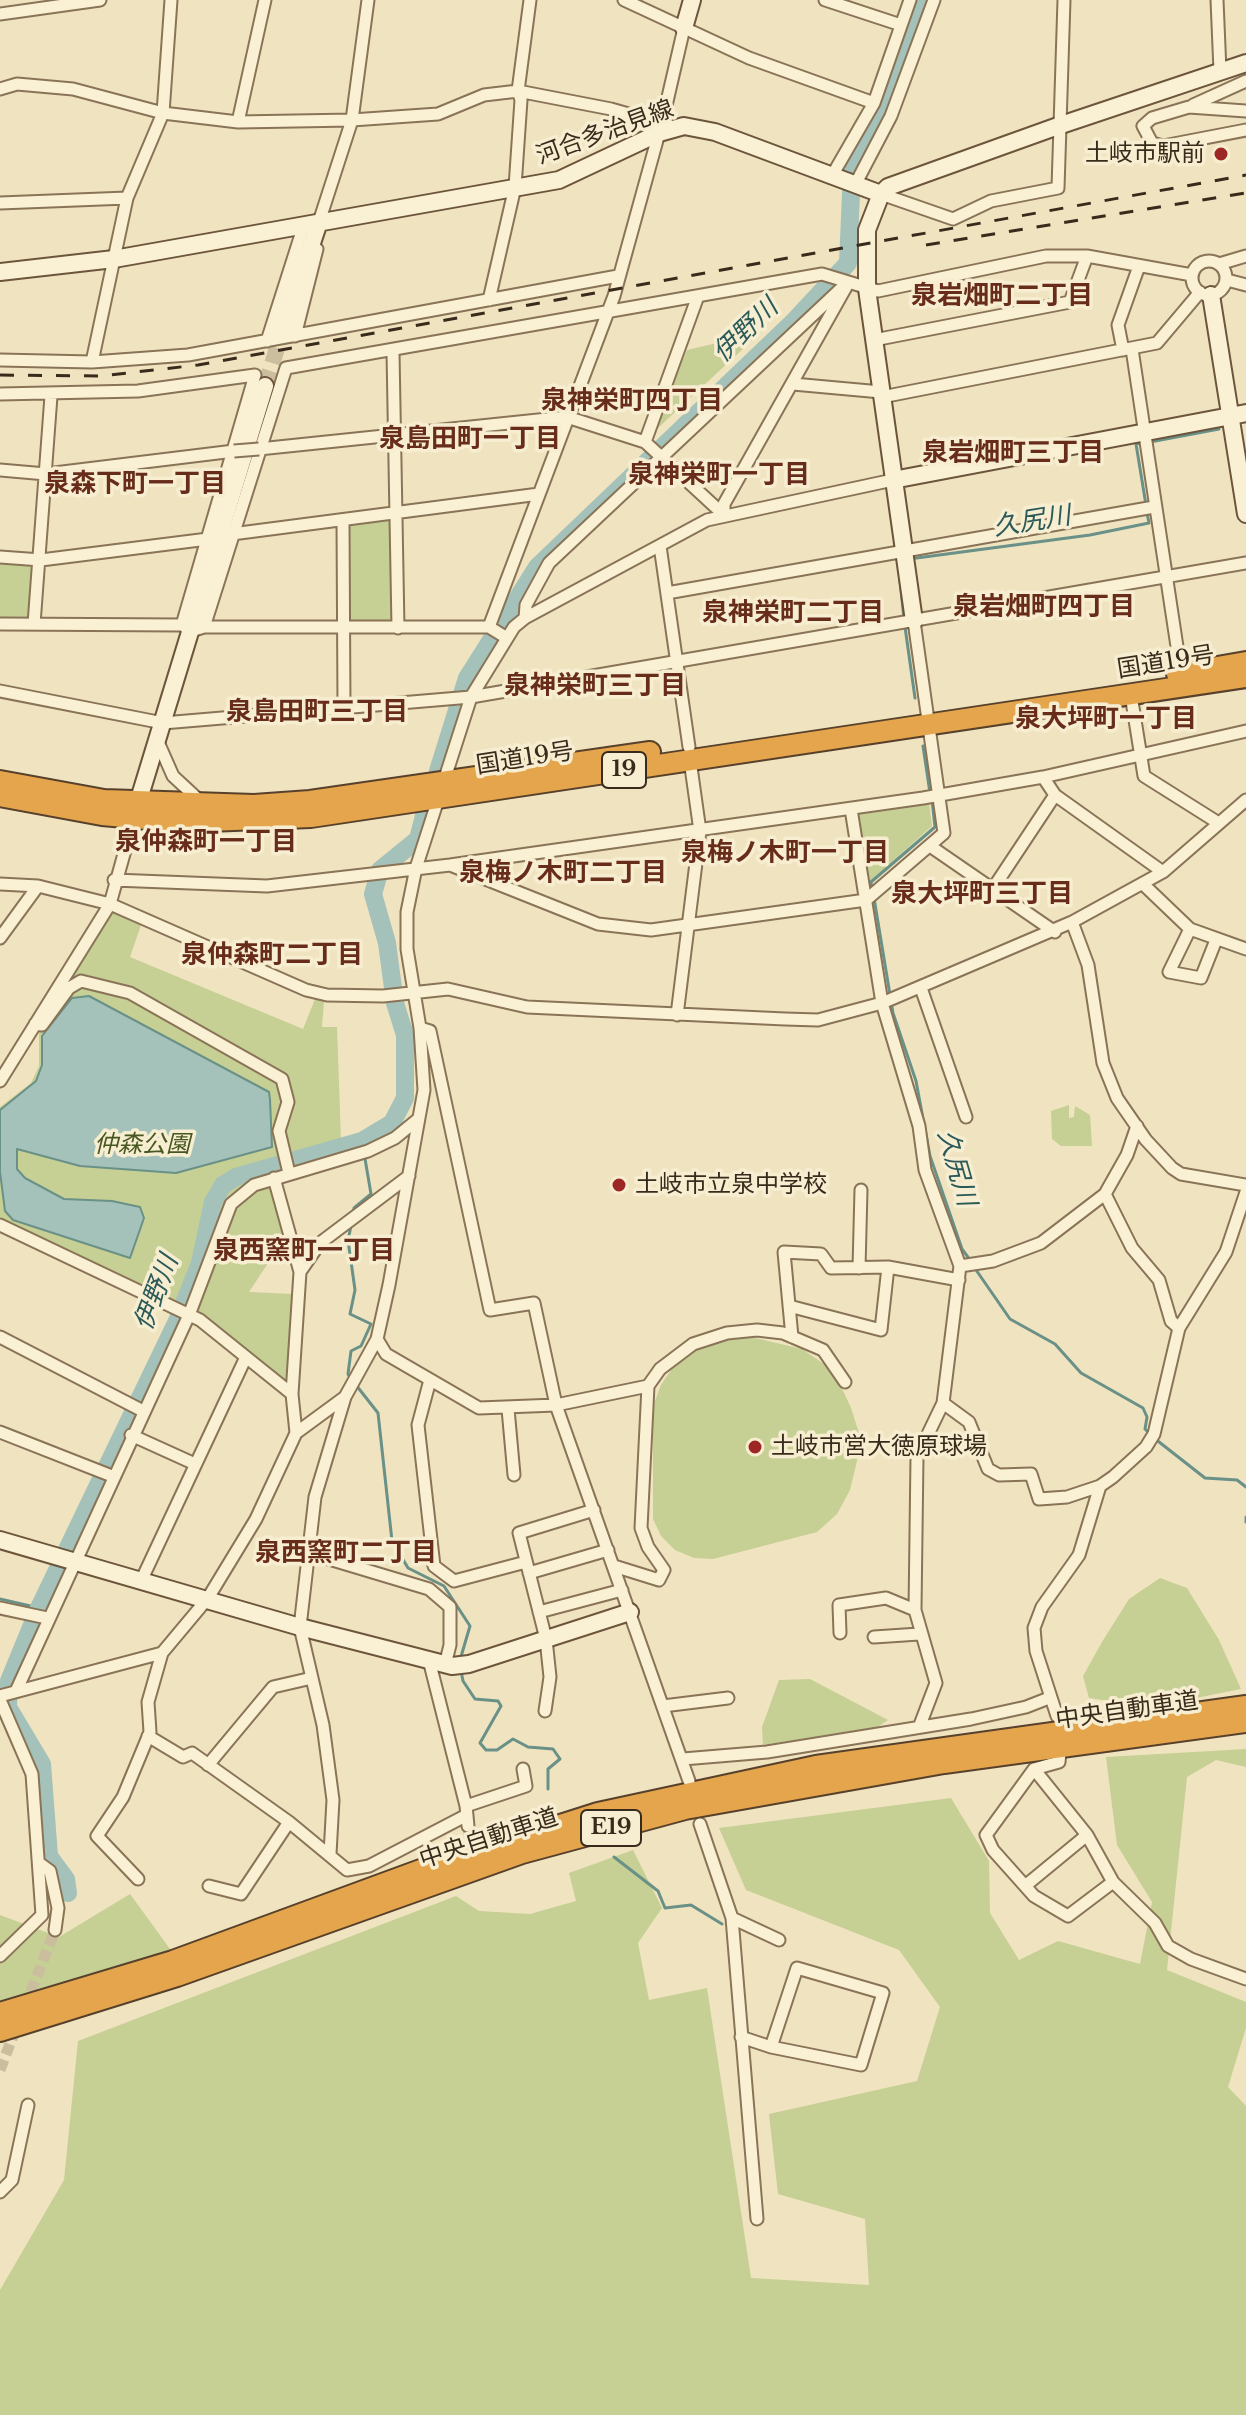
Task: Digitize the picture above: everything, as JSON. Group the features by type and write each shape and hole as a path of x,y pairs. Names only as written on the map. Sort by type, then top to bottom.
{"highway":[{"name":"国道19号","path":"0,781 182,822 268,820 443,790 926,717 1246,662"},
{"name":"国道19号","path":"926,717 1131,695 1246,677"},
{"name":"国道19号","path":"0,796 136,811 443,790"},
{"name":"中央自動車道","path":"0,2013 173,1961 429,1867 598,1813 816,1766 1246,1706"},
{"name":"中央自動車道","path":"0,2031 177,1976 522,1853 685,1809 944,1763 1246,1722"}],"street":[{"path":"0,14 100,0"},
{"path":"92,362 127,198 163,113 171,0"},
{"path":"238,122 265,0"},
{"path":"282,337 316,223 352,120 368,0"},
{"path":"489,300 515,187 521,100 518,91 530,0"},
{"path":"624,0 749,58 874,103"},
{"path":"489,627 606,312 666,128 692,0"},
{"path":"825,0 901,25"},
{"path":"844,178 910,0"},
{"path":"844,178 891,116 934,0"},
{"path":"881,194 953,219 991,201 1058,188 1064,0"},
{"path":"1217,0 1220,71"},
{"path":"450,865 598,924 651,930 866,900 944,833 867,289 867,230 881,194 888,187 1246,63"},
{"path":"1143,126 1152,118 1189,107 1246,81"},
{"path":"0,89 17,84 73,89 163,113 238,122 352,120 438,114 484,95 518,91 666,128"},
{"path":"1132,100 1152,143 1163,146 1246,130"},
{"path":"1189,107 1246,111"},
{"name":"河合多治見線","path":"0,272 114,259 559,180 666,128 715,132 881,194"},
{"path":"0,203 127,198"},
{"path":"192,628 232,534 286,368 393,352 822,274 878,291 1046,256 1087,256 1192,275 1206,294 1239,415 1246,514"},
{"path":"874,340 1070,302 1087,256"},
{"path":"1192,275 1205,261 1219,264 1246,256"},
{"path":"1219,264 1227,280 1246,285"},
{"path":"1139,266 1118,325 1128,350 1144,433 1181,673"},
{"path":"0,360 92,362 188,355 618,276"},
{"path":"793,384 882,394 1128,350 1157,343 1206,294 1222,290 1227,280"},
{"path":"724,515 724,504 848,282"},
{"path":"525,618 526,605 549,563 848,282"},
{"path":"645,442 698,296"},
{"path":"393,352 398,628"},
{"path":"0,394 51,396 138,391 255,375 208,539 192,628"},
{"path":"0,1081 110,904 114,880 265,386"},
{"path":"34,624 51,396"},
{"path":"330,1854 333,1800 323,1725 300,1627 315,1497 347,1392 377,1339 424,1090 420,1028 408,994 407,912 416,868 471,697 507,638 525,618 724,515 1239,415"},
{"path":"0,470 46,474 234,451 567,417 645,442 724,515"},
{"path":"232,534 539,494"},
{"path":"667,593 1154,507"},
{"path":"343,520 344,708"},
{"path":"0,557 41,560 208,539"},
{"path":"660,546 700,831 677,1015"},
{"path":"0,691 163,723 471,697 1246,563"},
{"path":"0,624 343,629 489,627 507,638"},
{"path":"1131,695 1144,776 1217,822"},
{"path":"114,880 267,886 450,865 923,798 1043,777 1246,731"},
{"path":"158,741 173,776 208,807"},
{"path":"1043,777 1055,795 1163,872"},
{"path":"992,890 1055,795"},
{"path":"0,884 38,886 110,904 306,990 327,995 383,996 448,989 527,1007 818,1020 882,1003 1055,932 1163,872 1246,800"},
{"path":"851,809 882,1003 919,1126 925,1170 969,1265"},
{"path":"930,846 1055,932"},
{"path":"1143,884 1190,929 1246,949"},
{"path":"0,938 38,886"},
{"path":"1072,922 1088,965 1103,1063 1110,1085 1137,1126 1161,1156 1181,1174 1246,1185"},
{"path":"1190,929 1169,972 1201,978 1216,940"},
{"path":"35,1024 42,1025 69,988 81,981 130,993 282,1079 288,1102 279,1131 289,1173"},
{"path":"921,988 966,1117"},
{"path":"420,1028 430,1031 490,1310 534,1303 556,1405 689,1781"},
{"path":"17,1689 112,1476 189,1315 231,1204 254,1185 362,1153 395,1138 417,1120"},
{"path":"1137,1126 1127,1155 1105,1188 1105,1194 1132,1248 1159,1280 1171,1321 1179,1328"},
{"path":"300,1272 320,1243 409,1176"},
{"path":"274,1178 300,1272 292,1394 296,1433"},
{"path":"859,1268 861,1190"},
{"path":"943,1403 969,1422 988,1469 999,1475 1031,1474 1039,1499 1067,1497 1100,1486 1146,1447 1154,1434 1179,1328 1226,1252 1246,1192"},
{"path":"920,1725 936,1683 919,1634 915,1610 917,1457 943,1403 959,1280 969,1265 1041,1243 1105,1194"},
{"path":"0,1225 189,1315 292,1394"},
{"path":"792,1337 784,1252 821,1254 831,1268 888,1267 959,1280"},
{"path":"789,1306 881,1330 888,1267"},
{"path":"614,1566 659,1580 664,1570 648,1547 641,1528 648,1386 660,1369 693,1344 727,1333 757,1330 792,1337 823,1350 845,1382"},
{"path":"0,1337 143,1411"},
{"path":"377,1339 386,1354 479,1408 556,1405 648,1386"},
{"path":"142,1579 246,1357"},
{"path":"430,1380 418,1425 434,1566 454,1581 608,1550"},
{"path":"138,1879 97,1836 123,1797 148,1736 148,1702 162,1653 208,1598 256,1519 296,1433 347,1392"},
{"path":"508,1409 514,1475"},
{"path":"0,1432 112,1476"},
{"path":"131,1435 195,1464"},
{"path":"1057,1716 1036,1651 1036,1618 1079,1555 1100,1486"},
{"path":"545,1711 550,1677 546,1639 519,1533 594,1510"},
{"path":"0,1540 300,1627 448,1664 546,1639 630,1612"},
{"path":"309,1553 429,1589 450,1607 448,1664 467,1816"},
{"path":"539,1612 622,1590"},
{"path":"840,1633 839,1605 886,1598 915,1610"},
{"path":"0,1608 47,1618"},
{"path":"874,1637 919,1634"},
{"path":"0,1956 42,1915 32,1774 0,1698 17,1689 162,1653"},
{"path":"208,1765 273,1687 312,1678"},
{"path":"663,1706 728,1698"},
{"path":"683,1759 767,1752 971,1719 1026,1707 1049,1698"},
{"path":"148,1736 183,1757 192,1753 289,1822 347,1870 356,1870 526,1786 523,1769"},
{"path":"1060,1753 1059,1762 1034,1769 986,1835 993,1850 1025,1886 1068,1916 1113,1882"},
{"path":"1034,1769 1087,1835 1113,1882 1155,1923 1168,1946 1246,1979"},
{"path":"209,1886 241,1894 289,1822"},
{"path":"700,1824 732,1918 757,2219"},
{"path":"1025,1886 1087,1835"},
{"path":"39,1863 50,1871 58,1908 55,1930"},
{"path":"732,1918 779,1940"},
{"path":"741,2037 771,2047 861,2065 883,1993 797,1968 771,2047"},
{"path":"0,2192 12,2180 28,2105"}],"green space":[{"path":"760,333 658,428 652,432 687,350"},
{"path":"390,519 394,621 348,622 347,528 351,524"},
{"path":"0,561 34,566 30,620 0,619"},
{"path":"929,803 932,826 866,885 855,818 858,813"},
{"name":"仲森公園","path":"112,912 141,925 130,957 303,1029 315,999 324,1001 322,1027 337,1027 341,1141 268,1163 288,1253 272,1257 249,1292 293,1294 290,1378 282,1381 199,1315 11,1227 0,1217 0,1107 31,1083 39,1066 39,1028"},
{"path":"1069,1105 1069,1118 1074,1117 1075,1106 1090,1115 1092,1146 1061,1146 1052,1139 1051,1111"},
{"name":"土岐市営大徳原球場","path":"751,1337 802,1349 824,1364 840,1384 859,1433 850,1490 837,1514 817,1532 713,1559 694,1558 675,1550 661,1536 653,1519 653,1406 661,1385 675,1364 698,1348 721,1340"},
{"path":"1160,1578 1187,1588 1219,1640 1241,1689 1151,1707 1089,1698 1083,1676 1102,1642 1129,1599"},
{"path":"810,1679 888,1720 876,1728 763,1745 762,1727 779,1680"},
{"path":"1246,1749 1246,1767 1216,1760 1187,1777 1167,1970 1246,2002 1246,2028 1228,2087 1246,2106 1246,2415 0,2415 0,2290 64,2180 78,2041 456,1896 479,1911 530,1914 576,1901 569,1873 633,1850 662,1908 638,1943 649,2000 707,1988 751,2278 869,2285 865,2219 778,2194 769,2114 917,2081 940,2007 899,1950 746,1890 719,1828 951,1798 989,1861 990,1913 1019,1960 1058,1941 1140,1964 1152,1902 1117,1845 1106,1757"},
{"path":"130,1894 170,1949 56,1996 0,2006 0,1915 59,1937"}],"water":[{"path":"89,996 269,1092 272,1147 176,1173 80,1166 17,1149 17,1169 25,1178 64,1199 112,1201 140,1207 144,1218 130,1258 13,1220 5,1211 0,1172 0,1110 36,1081 42,1065 42,1036 72,998"}],"waterway":[{"name":"伊野川","path":"438,771 467,678 537,567 795,320 848,263 852,170 881,113 925,0"},
{"name":"久尻川","path":"1150,442 1219,429"},
{"name":"久尻川","path":"1142,443 1136,444 1146,505"},
{"name":"久尻川","path":"909,559 1090,535 1149,523 1147,513"},
{"name":"久尻川","path":"898,561 904,619"},
{"name":"久尻川","path":"905,627 915,698"},
{"name":"久尻川","path":"923,746 930,793"},
{"name":"久尻川","path":"872,891 871,882 935,827 932,800"},
{"name":"伊野川","path":"68,1893 66,1879 49,1856 42,1764 8,1707 9,1681 39,1608 177,1321 200,1263 213,1202 223,1185 236,1177 362,1141 392,1123 405,1098 405,1035 395,1003 387,943 373,894 380,870 418,839 425,812"},
{"name":"久尻川","path":"874,898 893,1013 916,1081 930,1156 962,1249 970,1260"},
{"path":"353,1214 354,1208 371,1194 362,1141"},
{"path":"351,1226 348,1240 355,1290 350,1314 371,1324 361,1346 351,1351 348,1374 351,1379"},
{"name":"久尻川","path":"974,1267 1010,1319 1055,1344 1081,1373 1143,1408 1147,1417 1145,1429 1149,1433"},
{"path":"356,1385 378,1413 392,1541 408,1568 444,1586 470,1626 460,1660"},
{"name":"久尻川","path":"1154,1438 1205,1478 1237,1480 1246,1487"},
{"name":"久尻川","path":"1246,1517 1246,1522"},
{"path":"0,1599 39,1608"},
{"path":"461,1671 463,1681 475,1699 498,1701 501,1706 480,1743 486,1750 497,1750 513,1739 528,1747 553,1749 560,1759 548,1769 548,1789"},
{"path":"614,1857 658,1891 665,1908 691,1905 722,1924"}],"tunnel":[{"path":"265,386 282,333"},
{"path":"468,1826 471,1857"},
{"path":"25,2007 55,1930"},
{"path":"0,2070 18,2023"}],"railway":[{"path":"0,375 101,376 198,365 1246,175"},
{"path":"926,245 1246,193"}],"place":[{"name":"土岐市駅前","path":"1221,154"},
{"name":"土岐市立泉中学校","path":"619,1185"},
{"name":"土岐市営大徳原球場","path":"755,1447"}],"district":[{"name":"泉岩畑町二丁目","path":"1002,297"},
{"name":"泉神栄町四丁目","path":"632,402"},
{"name":"泉島田町一丁目","path":"470,440"},
{"name":"泉岩畑町三丁目","path":"1013,454"},
{"name":"泉神栄町一丁目","path":"719,476"},
{"name":"泉森下町一丁目","path":"135,485"},
{"name":"泉岩畑町四丁目","path":"1044,608"},
{"name":"泉神栄町二丁目","path":"793,614"},
{"name":"泉神栄町三丁目","path":"595,687"},
{"name":"泉島田町三丁目","path":"317,713"},
{"name":"泉大坪町一丁目","path":"1106,720"},
{"name":"泉仲森町一丁目","path":"206,843"},
{"name":"泉梅ノ木町一丁目","path":"785,854"},
{"name":"泉梅ノ木町二丁目","path":"563,874"},
{"name":"泉大坪町三丁目","path":"982,895"},
{"name":"泉仲森町二丁目","path":"272,956"},
{"name":"泉西窯町一丁目","path":"304,1252"},
{"name":"泉西窯町二丁目","path":"346,1554"}]}
